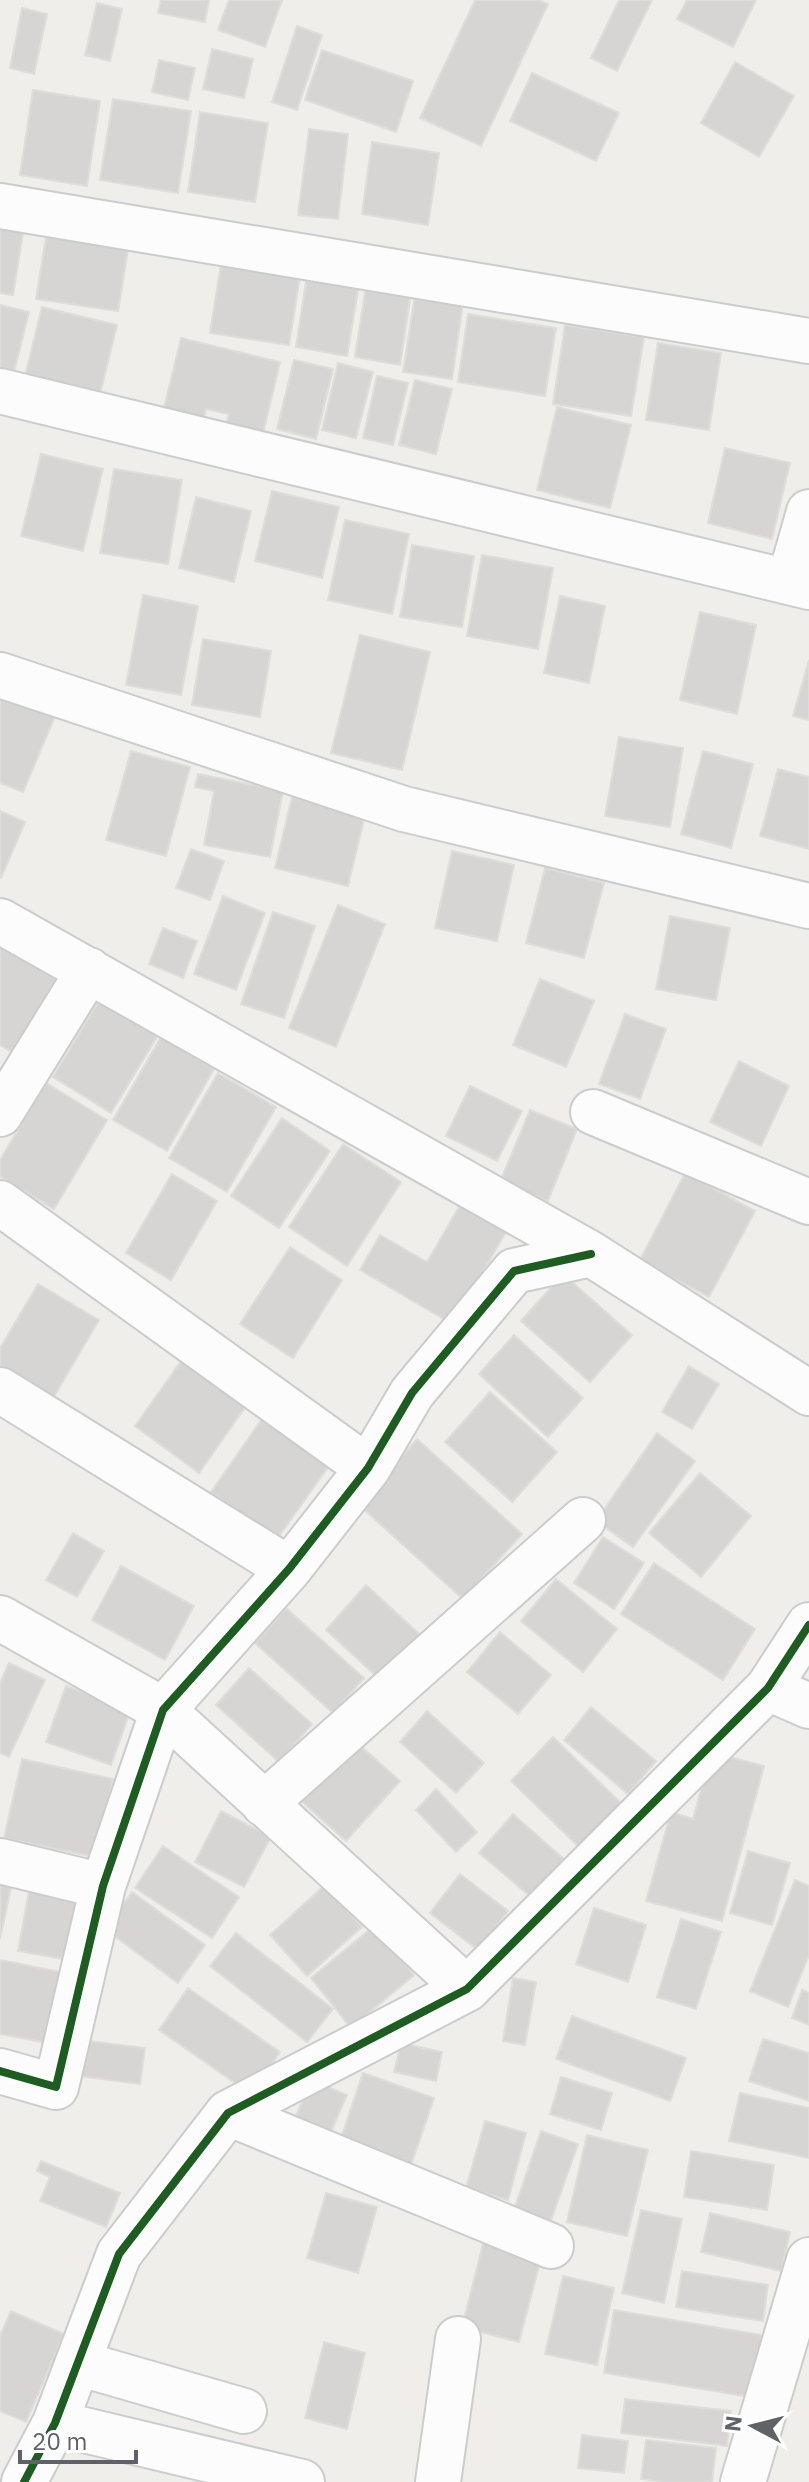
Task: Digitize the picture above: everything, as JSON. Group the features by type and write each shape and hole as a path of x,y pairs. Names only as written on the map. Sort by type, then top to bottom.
{"street":[{"path":"0,206 809,341"},
{"path":"0,391 799,585 809,512"},
{"path":"0,675 404,809 809,906"},
{"path":"0,921 591,1254 809,1393"},
{"path":"0,1114 89,970"},
{"path":"593,1112 809,1202"},
{"path":"0,1203 368,1468"},
{"path":"0,2071 56,2087 103,1886 163,1710 289,1569 368,1468 412,1393 514,1271 591,1254"},
{"path":"0,1390 289,1569"},
{"path":"264,1804 583,1520"},
{"path":"0,1618 163,1710 467,1989"},
{"path":"24,2482 55,2423 119,2254 228,2113 467,1989 768,1688 809,1625"},
{"path":"768,1688 809,1706"},
{"path":"0,1861 103,1886"},
{"path":"228,2113 551,2246"},
{"path":"743,2482 809,2260"},
{"path":"438,2482 458,2339"},
{"path":"78,2363 244,2411"},
{"path":"55,2423 302,2482"}],"building":[{"path":"161,0 209,0 205,22 158,13"},
{"path":"229,0 282,0 265,47 218,30"},
{"path":"475,0 539,0 548,4 481,146 420,118"},
{"path":"619,0 652,0 617,71 591,58"},
{"path":"687,0 756,0 733,47 677,19"},
{"path":"97,3 122,9 110,61 85,55"},
{"path":"22,8 47,14 34,74 10,68"},
{"path":"297,26 322,35 297,110 272,102"},
{"path":"212,49 253,59 244,98 203,89"},
{"path":"322,50 413,81 396,132 305,100"},
{"path":"159,60 195,68 188,100 152,92"},
{"path":"735,62 794,96 759,157 701,123"},
{"path":"532,73 619,113 596,161 510,121"},
{"path":"33,90 100,101 87,186 20,175"},
{"path":"113,99 191,111 178,193 100,180"},
{"path":"200,112 268,123 255,202 188,192"},
{"path":"309,129 348,134 338,219 298,215"},
{"path":"372,142 439,153 428,225 362,214"},
{"path":"0,222 24,226 13,295 0,293"},
{"path":"47,231 129,244 118,311 36,299"},
{"path":"222,258 301,270 289,345 210,333"},
{"path":"308,269 360,278 347,356 296,347"},
{"path":"366,286 411,293 400,365 355,357"},
{"path":"415,295 463,303 452,379 403,372"},
{"path":"0,305 29,312 14,372 0,369"},
{"path":"42,307 117,325 99,399 24,380"},
{"path":"468,314 556,328 545,396 458,382"},
{"path":"565,325 644,337 631,416 553,404"},
{"path":"181,338 280,362 263,434 226,425 229,414 206,409 203,422 163,412"},
{"path":"658,343 721,353 709,430 646,420"},
{"path":"294,360 333,369 316,439 277,429"},
{"path":"338,363 373,372 356,438 322,430"},
{"path":"377,376 408,383 393,445 363,438"},
{"path":"415,380 452,389 436,454 399,445"},
{"path":"557,407 631,425 610,508 537,490"},
{"path":"725,448 790,463 772,539 708,523"},
{"path":"41,454 103,469 83,551 21,536"},
{"path":"114,469 182,480 168,564 100,553"},
{"path":"272,491 339,507 322,578 255,561"},
{"path":"196,497 251,511 234,582 179,568"},
{"path":"345,520 409,534 392,614 328,600"},
{"path":"412,545 474,556 462,627 400,617"},
{"path":"482,555 553,568 538,649 467,636"},
{"path":"143,595 198,606 181,695 126,685"},
{"path":"560,596 605,606 589,683 544,673"},
{"path":"700,612 756,625 737,714 680,700"},
{"path":"360,635 430,652 402,770 331,753"},
{"path":"203,639 271,651 260,717 192,705"},
{"path":"809,660 809,720 793,716"},
{"path":"0,690 56,714 23,792 0,783"},
{"path":"619,737 683,748 670,827 605,816"},
{"path":"131,751 190,767 166,856 106,840"},
{"path":"703,751 753,764 731,848 681,834"},
{"path":"778,769 809,777 809,849 760,836"},
{"path":"198,774 283,791 270,857 204,845 214,791 195,787"},
{"path":"292,797 365,815 348,886 275,868"},
{"path":"0,811 25,822 1,878 0,878"},
{"path":"191,849 224,861 210,900 176,888"},
{"path":"452,851 514,865 497,941 435,928"},
{"path":"545,868 604,883 584,958 526,943"},
{"path":"223,896 265,913 236,990 194,974"},
{"path":"338,905 385,924 336,1047 289,1028"},
{"path":"273,912 315,926 284,1018 241,1004"},
{"path":"670,916 730,928 716,1000 656,989"},
{"path":"163,928 197,941 183,978 149,964"},
{"path":"2,945 59,981 13,1053 0,1045"},
{"path":"540,979 594,1001 566,1067 513,1045"},
{"path":"100,999 158,1035 111,1113 53,1077"},
{"path":"625,1014 666,1029 640,1099 599,1084"},
{"path":"161,1037 214,1069 167,1151 113,1120"},
{"path":"739,1061 789,1086 761,1146 710,1122"},
{"path":"218,1073 276,1107 227,1192 169,1158"},
{"path":"46,1083 107,1120 54,1209 0,1176 0,1160"},
{"path":"470,1086 522,1111 497,1161 446,1136"},
{"path":"530,1110 577,1129 548,1201 500,1182"},
{"path":"282,1118 330,1151 279,1228 231,1196"},
{"path":"343,1144 401,1182 347,1266 289,1227"},
{"path":"685,1173 755,1211 709,1297 640,1260"},
{"path":"172,1174 217,1201 171,1280 126,1253"},
{"path":"466,1195 512,1222 452,1324 360,1270 380,1235 427,1262"},
{"path":"290,1247 342,1280 293,1358 240,1324"},
{"path":"563,1274 632,1335 590,1382 521,1321"},
{"path":"38,1284 99,1320 49,1405 0,1376 0,1348"},
{"path":"514,1335 583,1398 548,1437 479,1374"},
{"path":"182,1360 246,1406 199,1473 135,1426"},
{"path":"689,1366 719,1384 692,1429 662,1412"},
{"path":"490,1392 557,1452 512,1502 445,1442"},
{"path":"264,1416 331,1463 277,1539 211,1492"},
{"path":"657,1433 695,1461 633,1547 596,1521"},
{"path":"417,1439 522,1534 463,1599 359,1505"},
{"path":"700,1473 751,1516 701,1577 649,1533"},
{"path":"73,1533 104,1551 77,1597 46,1580"},
{"path":"603,1537 644,1563 614,1609 574,1583"},
{"path":"654,1563 755,1629 723,1680 621,1614"},
{"path":"121,1566 194,1606 165,1660 92,1620"},
{"path":"556,1579 617,1629 583,1672 521,1621"},
{"path":"366,1585 424,1638 384,1683 326,1630"},
{"path":"286,1608 364,1678 333,1713 255,1643"},
{"path":"500,1632 551,1675 518,1714 467,1672"},
{"path":"9,1663 45,1680 9,1757 0,1753 0,1683"},
{"path":"249,1668 312,1724 279,1762 216,1705"},
{"path":"66,1686 131,1709 111,1765 46,1742"},
{"path":"591,1707 656,1761 628,1794 564,1740"},
{"path":"427,1711 484,1763 456,1793 400,1742"},
{"path":"553,1737 621,1803 579,1847 511,1781"},
{"path":"354,1740 400,1781 346,1841 300,1800"},
{"path":"711,1752 764,1766 722,1921 646,1901 671,1812 693,1819"},
{"path":"22,1759 113,1779 95,1857 4,1838"},
{"path":"436,1789 477,1832 456,1852 416,1810"},
{"path":"221,1811 271,1837 244,1887 195,1862"},
{"path":"513,1814 564,1859 531,1897 479,1853"},
{"path":"163,1846 239,1897 212,1938 135,1888"},
{"path":"748,1851 790,1863 772,1925 730,1913"},
{"path":"0,1865 15,1869 0,1939"},
{"path":"460,1874 508,1911 478,1950 430,1913"},
{"path":"795,1880 809,1886 809,1955 788,2007 750,1991"},
{"path":"325,1885 362,1927 307,1976 270,1935"},
{"path":"29,1891 85,1902 74,1961 18,1951"},
{"path":"132,1892 205,1945 178,1983 105,1929"},
{"path":"594,1908 646,1925 628,1982 576,1964"},
{"path":"681,1919 721,1932 696,2009 657,1997"},
{"path":"374,1926 414,1975 351,2028 311,1978"},
{"path":"236,1933 333,2009 307,2042 210,1966"},
{"path":"0,1960 61,1972 47,2043 0,2034"},
{"path":"513,1978 536,1982 525,2045 503,2041"},
{"path":"188,1988 280,2052 251,2094 159,2030"},
{"path":"802,1990 809,1993 809,2025 792,2018"},
{"path":"572,2016 686,2058 670,2101 556,2059"},
{"path":"763,2039 809,2053 809,2101 749,2081"},
{"path":"81,2040 145,2048 140,2084 77,2076"},
{"path":"401,2043 442,2052 436,2081 394,2072"},
{"path":"363,2073 434,2098 410,2168 339,2144"},
{"path":"561,2077 612,2093 601,2130 550,2114"},
{"path":"311,2080 347,2095 329,2136 294,2121"},
{"path":"740,2093 809,2108 809,2158 729,2141"},
{"path":"485,2121 526,2133 508,2200 466,2188"},
{"path":"541,2131 578,2144 550,2223 514,2210"},
{"path":"587,2135 648,2150 627,2236 567,2222"},
{"path":"691,2151 774,2165 767,2210 684,2197"},
{"path":"41,2161 120,2193 106,2227 40,2201 50,2177 37,2171"},
{"path":"326,2193 377,2207 358,2273 307,2258"},
{"path":"641,2210 682,2219 664,2303 622,2293"},
{"path":"710,2213 790,2232 781,2271 701,2252"},
{"path":"485,2236 543,2251 519,2342 462,2327"},
{"path":"682,2271 768,2285 763,2321 676,2307"},
{"path":"563,2276 614,2288 597,2365 545,2354"},
{"path":"614,2310 762,2335 751,2397 604,2373"},
{"path":"11,2311 64,2334 26,2422 0,2411 0,2336"},
{"path":"324,2342 365,2353 347,2429 305,2418"},
{"path":"625,2399 731,2411 727,2446 621,2433"},
{"path":"582,2435 628,2441 624,2473 578,2468"},
{"path":"646,2440 716,2448 712,2482 641,2479"}],"cycle path":[{"path":"0,2071 56,2087 103,1886 163,1710 289,1569 368,1468 412,1393 514,1271 591,1254"},
{"path":"24,2482 55,2423 119,2254 228,2113 467,1989 768,1688 809,1625"}]}
